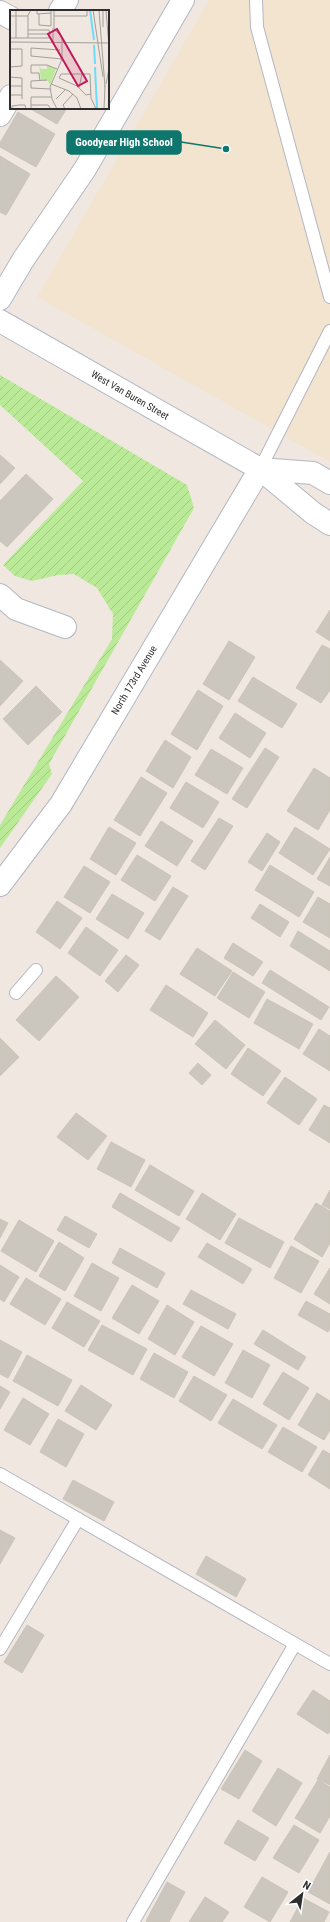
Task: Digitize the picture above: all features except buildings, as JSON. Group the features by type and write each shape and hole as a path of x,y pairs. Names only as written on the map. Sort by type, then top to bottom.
{"street":[{"path":"61,10 67,0"},
{"path":"0,299 23,260 85,169 183,0"},
{"path":"0,12 10,17"},
{"path":"0,115 10,98"},
{"name":"West Van Buren Street","path":"0,321 260,469 312,513 330,524"},
{"name":"West Van Buren Street","path":"260,469 313,473 330,483"},
{"name":"North 173rd Avenue","path":"0,885 61,804 260,469"},
{"path":"0,594 16,609 65,627"}],"lane":[{"path":"256,0 257,27 330,296"},
{"path":"260,469 330,331"},
{"path":"16,993 36,970"},
{"path":"0,1474 330,1664"},
{"path":"0,1649 78,1519"},
{"path":"133,1922 295,1644"}],"shaded area":[{"path":"209,0 330,0 330,462 37,297"}],"green space":[{"path":"0,375 187,485 194,508 49,764 52,774 0,848 0,825 112,639 113,614 97,588 74,574 58,575 32,581 15,576 3,565 83,481 0,405"}],"place":[{"name":"Goodyear High School","path":"226,149"}]}
